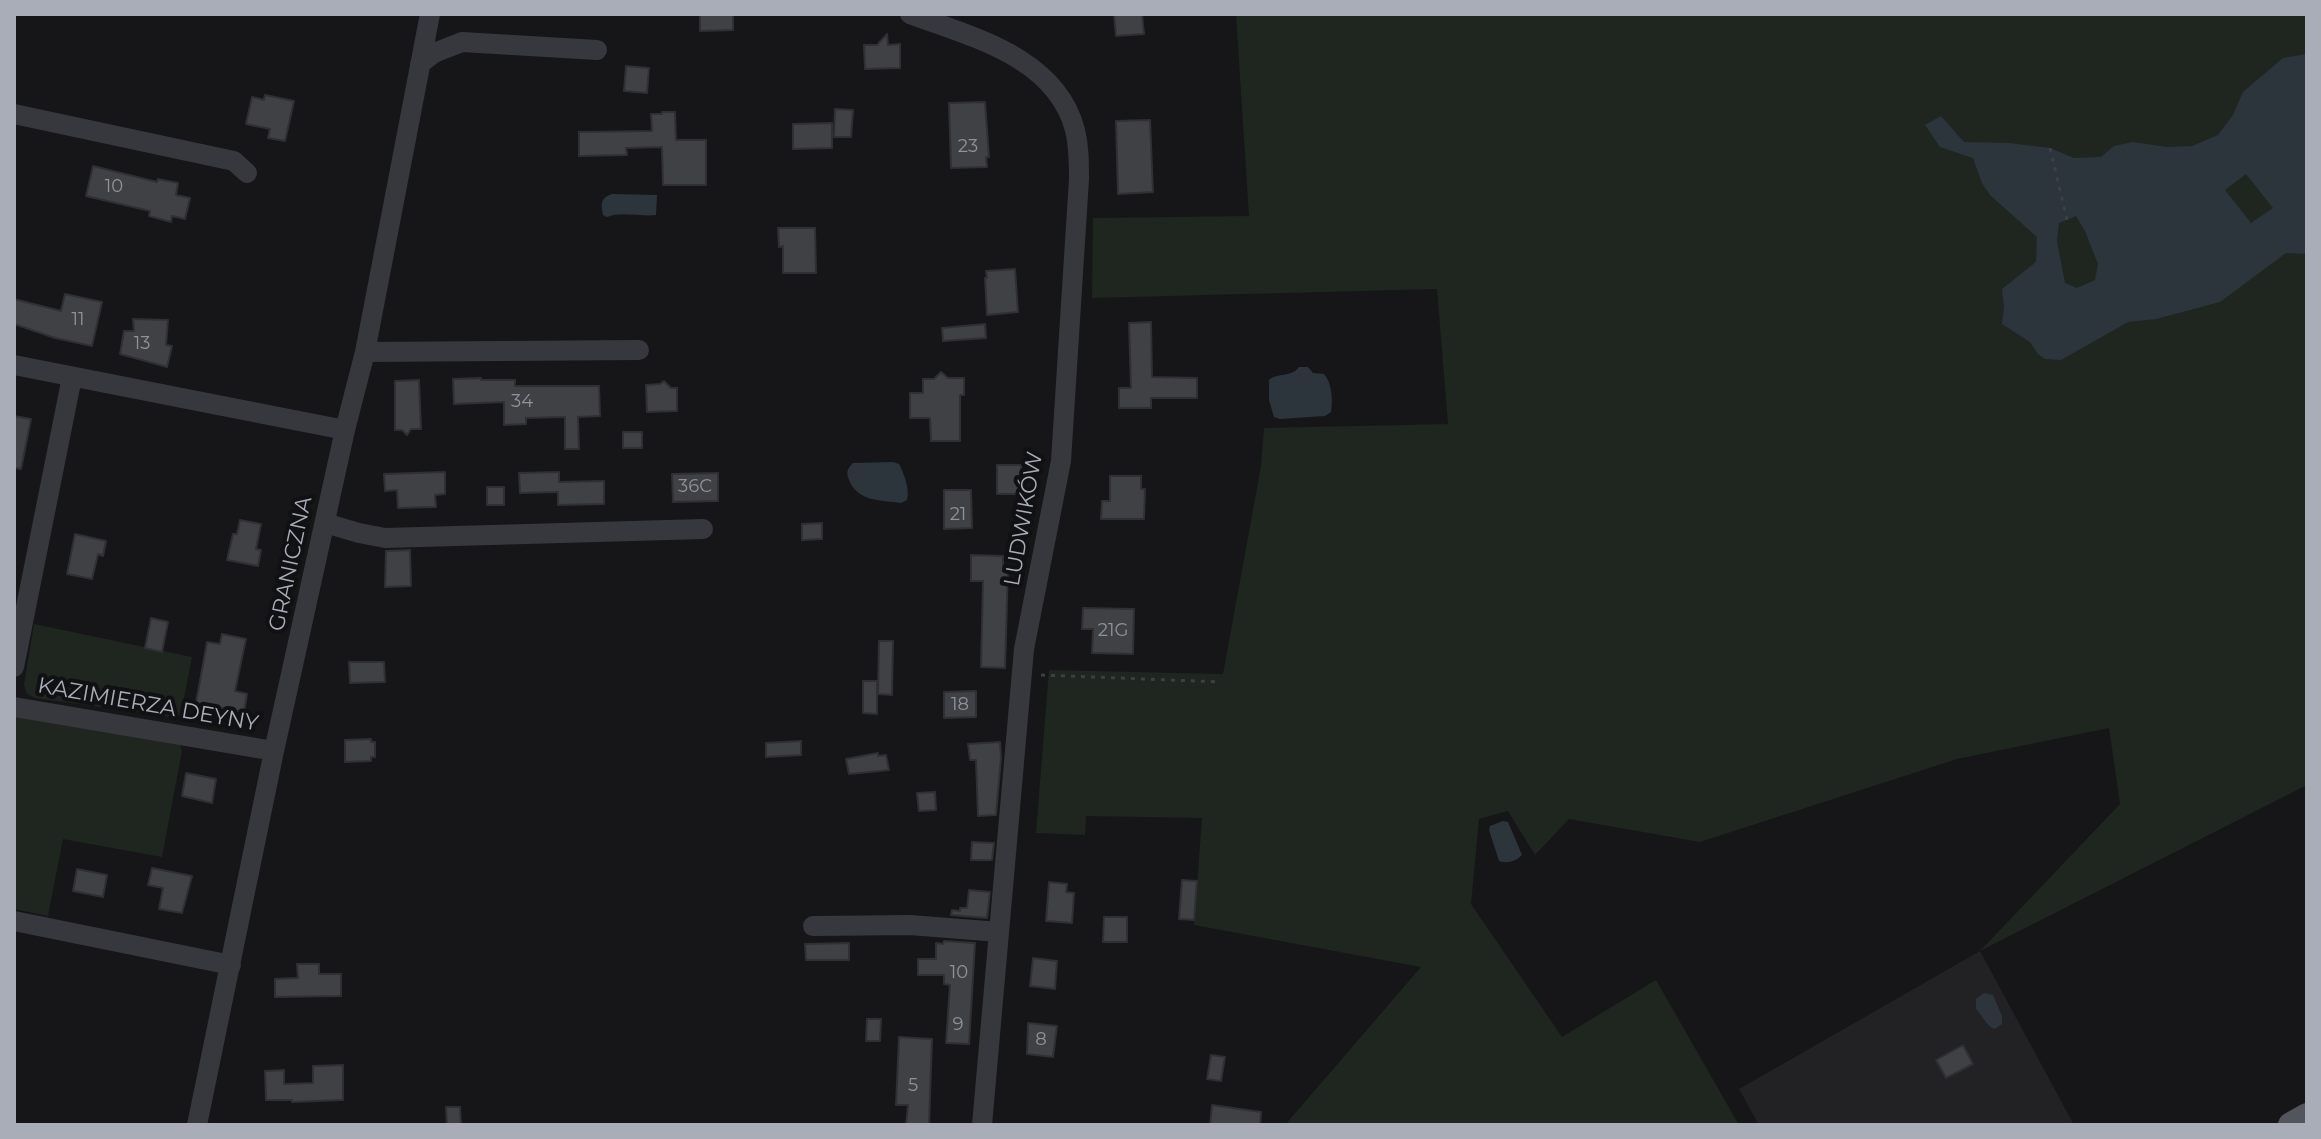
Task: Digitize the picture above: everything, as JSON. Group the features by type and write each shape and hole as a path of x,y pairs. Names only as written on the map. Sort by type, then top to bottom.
{"main road":[{"path":"2291,1125 2307,1116"}],"street":[{"name":"LUDWIKÓW","path":"910,14 985,42 1032,67 1053,86 1064,105 1079,149 1061,461 1024,649 982,1125"},
{"path":"429,18 440,36 462,42 597,50"},
{"name":"GRANICZNA","path":"197,1125 274,751 365,352 429,18"},
{"path":"420,64 434,53 462,42"},
{"path":"14,114 234,161 247,173"},
{"path":"365,352 639,350"},
{"path":"14,365 345,430"},
{"path":"14,667 72,377"},
{"path":"325,523 385,538 703,529"},
{"name":"KAZIMIERZA DEYNY","path":"14,707 274,751"},
{"path":"14,921 231,965"},
{"path":"813,926 910,925 999,932"}],"path":[{"path":"2050,148 2067,220"},
{"path":"1022,675 1221,682"}],"shaded area":[{"path":"1236,14 2307,14 2307,785 1980,951 2120,804 2109,728 1957,759 1700,842 1569,819 1535,855 1508,811 1479,819 1471,904 1562,1037 1656,980 1739,1125 1285,1125 1421,967 1194,925 1202,818 1086,816 1085,835 1036,833 1049,670 1223,674 1261,466 1264,428 1448,424 1437,289 1092,298 1093,218 1249,216"},
{"path":"2307,54 2307,254 2286,253 2220,302 2156,319 2128,322 2061,360 2045,359 2030,342 2002,324 2002,289 2036,262 2037,237 1990,195 1973,158 1940,147 1925,125 1941,116 1964,142 2050,148 2074,158 2101,157 2114,146 2133,142 2167,147 2192,146 2218,135 2233,115 2243,92 2283,58","holes":["2246,174 2273,208 2251,223 2225,190","2076,216 2098,264 2095,280 2077,288 2065,283 2057,241 2059,223"]},
{"path":"612,194 657,195 656,215 618,214 607,217 603,215 602,202"},
{"path":"1299,367 1308,367 1313,373 1324,374 1327,378 1331,412 1325,416 1274,417 1269,400 1269,380 1292,373"},
{"path":"853,463 899,464 907,487 907,500 901,503 864,496 849,480 848,471"},
{"path":"34,624 192,657 180,718 35,698 27,694 24,685"},
{"path":"14,713 179,742 182,751 162,857 63,839 48,916 14,909"},
{"path":"1508,822 1522,855 1509,862 1499,861 1489,830 1490,826"},
{"path":"1980,951 2074,1125 1759,1125 1739,1089"},
{"path":"1984,993 1993,995 2002,1016 2002,1024 1995,1029 1976,1009 1976,999"}],"building":[{"path":"700,14 733,14 733,30 700,31"},
{"path":"1114,14 1142,14 1144,34 1116,36"},
{"path":"887,34 888,45 900,44 900,68 865,69 864,45 877,45"},
{"path":"626,66 649,68 647,93 624,91"},
{"path":"265,95 294,101 285,141 268,138 270,129 246,124 252,97 264,100"},
{"path":"985,102 987,167 951,168 949,103"},
{"path":"835,109 853,110 851,137 834,137"},
{"path":"675,112 676,140 706,140 706,185 663,185 662,147 626,148 627,155 579,156 579,132 652,131 651,114"},
{"path":"1150,120 1153,192 1118,194 1116,121"},
{"path":"832,123 832,148 793,149 793,124"},
{"path":"93,166 157,182 158,179 178,183 176,195 190,198 185,219 172,216 171,222 149,216 150,211 86,196"},
{"path":"778,228 815,228 816,273 783,273 783,246 779,247"},
{"path":"1015,269 1018,312 987,315 986,271"},
{"path":"65,294 102,302 92,346 14,324 14,299 61,311"},
{"path":"133,319 168,320 166,345 172,346 167,367 120,354 124,331 134,331"},
{"path":"1151,322 1152,377 1197,378 1197,398 1151,398 1151,408 1119,408 1119,388 1131,388 1129,323"},
{"path":"985,324 986,338 943,341 942,328"},
{"path":"941,372 948,378 964,378 964,395 960,395 960,441 931,441 930,418 910,418 910,393 923,393 923,379 934,379"},
{"path":"453,379 515,380 515,386 599,386 600,416 578,417 579,449 565,449 565,417 526,418 526,424 504,425 504,402 454,404"},
{"path":"419,380 421,429 411,429 407,435 402,430 395,430 395,381"},
{"path":"664,381 671,388 677,388 677,411 647,412 646,385"},
{"path":"14,416 31,419 21,469 14,468"},
{"path":"623,432 642,432 642,448 623,448"},
{"path":"997,465 1021,465 1021,494 997,494"},
{"path":"445,472 445,494 435,495 436,507 398,508 397,490 385,491 384,474"},
{"path":"559,472 559,482 604,481 604,504 558,505 558,492 520,493 519,473"},
{"path":"718,473 718,501 673,502 672,474"},
{"path":"1110,476 1141,476 1141,489 1145,489 1144,519 1101,519 1102,501 1110,501"},
{"path":"487,487 504,487 504,505 487,505"},
{"path":"944,490 971,490 972,528 944,529"},
{"path":"240,520 261,524 256,549 261,550 258,566 227,560"},
{"path":"822,523 822,539 802,540 802,524"},
{"path":"75,534 106,541 103,556 98,554 92,579 67,574"},
{"path":"410,550 411,586 385,587 386,551"},
{"path":"971,555 1003,556 1003,566 1008,567 1005,668 981,667 983,581 971,581"},
{"path":"1083,608 1134,609 1133,654 1092,653 1093,629 1082,629"},
{"path":"151,618 168,622 162,652 145,648"},
{"path":"222,634 246,639 235,691 247,694 244,712 196,703 207,642 220,644"},
{"path":"879,641 893,641 892,695 878,694"},
{"path":"349,662 384,662 385,682 350,683"},
{"path":"863,681 877,681 877,714 863,713"},
{"path":"976,691 976,717 944,718 944,692"},
{"path":"371,739 375,742 375,757 371,757 371,761 345,762 345,740"},
{"path":"801,741 801,755 766,757 766,743"},
{"path":"1000,742 996,815 978,816 976,760 970,760 968,744"},
{"path":"878,753 878,756 886,755 889,770 849,774 846,759"},
{"path":"186,773 216,779 212,803 182,796"},
{"path":"935,792 936,810 919,811 917,793"},
{"path":"972,842 994,843 992,860 971,860"},
{"path":"152,868 192,876 182,913 159,909 163,888 148,885"},
{"path":"77,869 107,875 103,897 73,891"},
{"path":"1182,880 1197,881 1194,920 1179,919"},
{"path":"1049,882 1067,884 1066,892 1074,893 1072,923 1046,921"},
{"path":"969,890 990,892 987,918 951,915 952,910 967,908"},
{"path":"1104,917 1127,917 1127,942 1103,942"},
{"path":"944,941 975,943 969,1044 946,1043 950,985 944,984 944,975 918,975 918,959 936,959 936,943 943,944"},
{"path":"849,943 849,960 806,960 805,944"},
{"path":"1033,958 1057,961 1055,989 1030,986"},
{"path":"297,964 319,964 319,974 341,974 341,996 275,997 275,979 298,978"},
{"path":"867,1019 881,1019 880,1041 866,1041"},
{"path":"1028,1023 1057,1026 1053,1057 1027,1054"},
{"path":"899,1037 932,1039 929,1125 906,1125 908,1105 896,1105"},
{"path":"1963,1045 1973,1064 1946,1078 1936,1060"},
{"path":"1211,1055 1225,1057 1221,1081 1207,1079"},
{"path":"343,1065 343,1100 266,1100 265,1071 284,1070 284,1084 313,1083 313,1066"},
{"path":"1212,1105 1261,1112 1260,1125 1210,1125"},
{"path":"446,1107 460,1107 461,1125 447,1125"}]}
